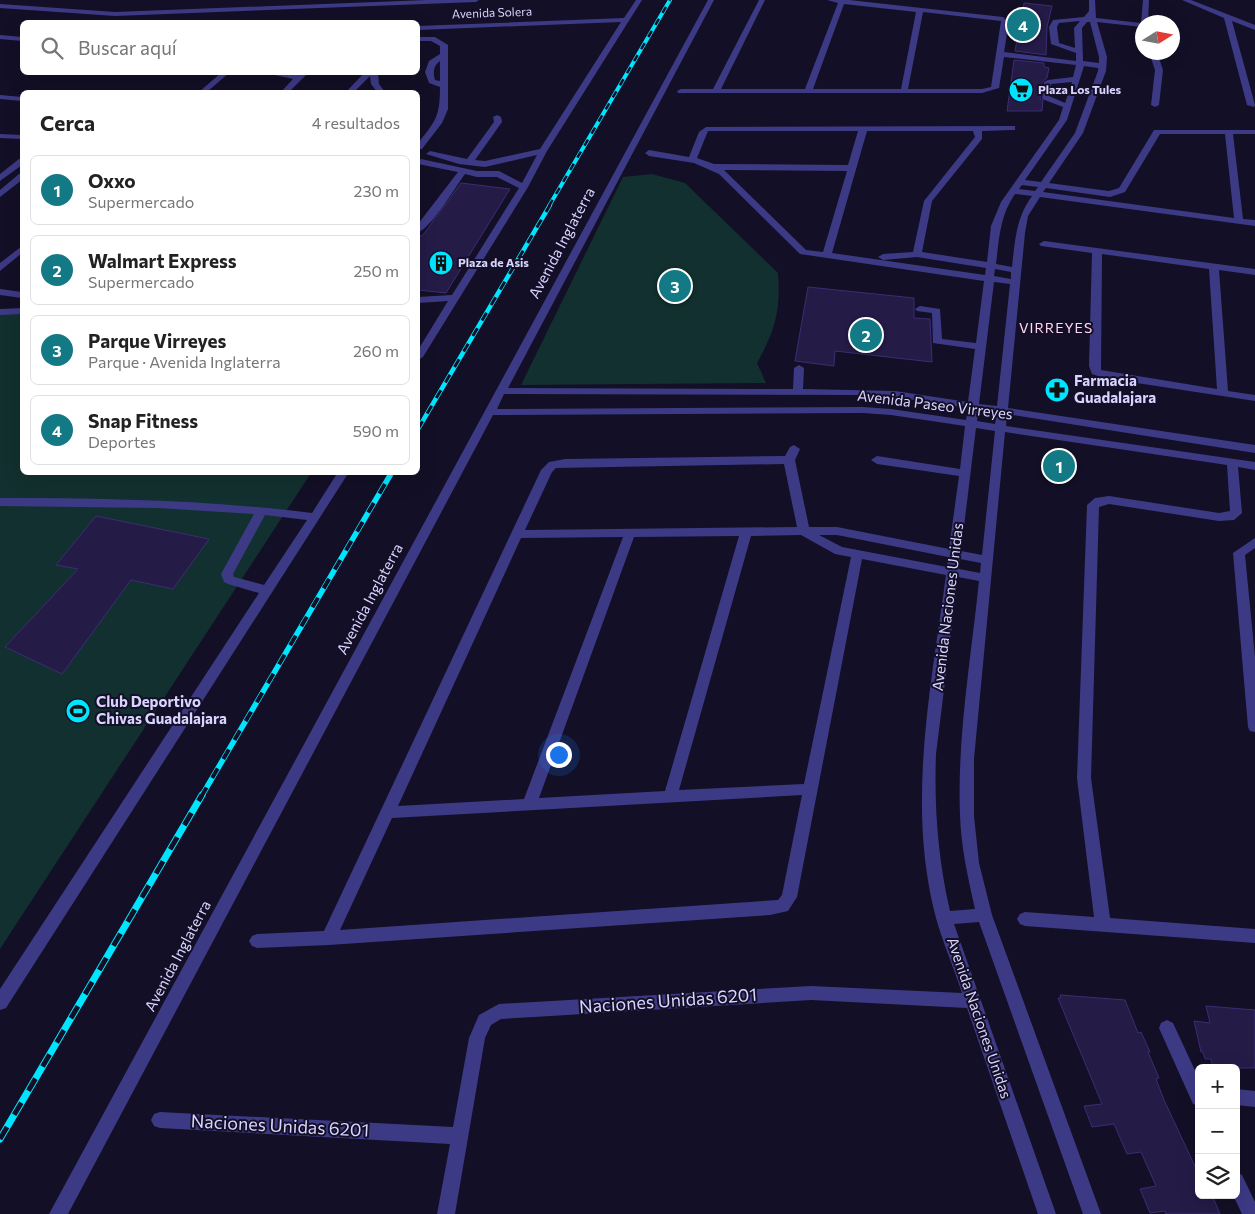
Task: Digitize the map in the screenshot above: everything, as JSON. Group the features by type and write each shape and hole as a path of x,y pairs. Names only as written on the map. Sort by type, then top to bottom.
{"street":[{"path":"241,10 244,0"},
{"path":"285,0 340,6"},
{"path":"0,6 116,14 476,0"},
{"path":"420,354 524,187 543,151 639,0"},
{"name":"Avenida Inglaterra","path":"58,1214 710,0"},
{"path":"716,91 762,0"},
{"path":"681,91 982,91 995,88 1005,22 998,17 830,0"},
{"name":"Avenida Naciones Unidas","path":"1047,1214 944,918 935,881 927,794 929,754 996,226 1006,202 1063,120 1080,66 1077,34 1088,20 1092,0"},
{"path":"1144,15 1146,0"},
{"path":"1185,0 1255,28"},
{"path":"808,91 842,1"},
{"path":"904,91 920,9"},
{"path":"1228,17 1251,105"},
{"name":"Avenida Solera","path":"420,28 627,20"},
{"path":"1080,52 1054,44 1053,27 1059,21 1088,20 1135,24"},
{"name":"Avenida Naciones Unidas","path":"1088,20 1103,57 1103,68 1083,124 1024,216 1020,233 967,768 967,816 971,853 984,915 1092,1214"},
{"path":"0,37 20,39"},
{"path":"420,39 432,39 444,45 443,85 445,101 444,109 438,122 420,144"},
{"path":"443,56 432,63 429,72 432,81 443,85"},
{"path":"1001,57 1103,68"},
{"path":"1155,105 1160,70 1156,60"},
{"path":"209,75 213,83"},
{"path":"205,90 223,75"},
{"path":"287,90 303,75"},
{"path":"353,90 367,75"},
{"path":"374,75 375,84 380,90"},
{"path":"1068,106 1051,101 1045,97 1048,82 1077,79"},
{"path":"0,97 20,98"},
{"path":"420,227 498,122 497,117"},
{"path":"1063,120 1083,124"},
{"path":"917,254 928,201 979,137 977,128"},
{"path":"692,160 706,129 1012,128"},
{"path":"827,255 850,168 863,129"},
{"path":"1020,182 1110,194 1118,193 1122,190 1157,132 1255,132"},
{"path":"1229,132 1239,221"},
{"path":"0,136 20,137"},
{"path":"420,148 429,151 430,154 466,166 477,174 499,174 524,187"},
{"path":"420,162 466,166 506,160 543,151"},
{"path":"649,152 692,160 714,167 722,172 803,252 1015,282"},
{"path":"420,161 430,154"},
{"path":"499,174 506,160"},
{"path":"0,179 20,163"},
{"path":"714,167 850,168"},
{"path":"0,179 19,178"},
{"path":"0,194 19,178"},
{"path":"1014,191 1255,223"},
{"path":"1044,244 1255,272"},
{"path":"0,268 20,251"},
{"path":"1097,251 1094,366 1096,372 1104,375 1255,398"},
{"path":"854,259 917,254 1016,270"},
{"path":"1214,267 1223,393"},
{"path":"0,292 20,295"},
{"path":"420,300 455,298"},
{"path":"920,309 937,311 938,341 981,347"},
{"path":"0,312 20,311"},
{"path":"798,392 799,368"},
{"name":"Avenida Paseo Virreyes","path":"500,391 895,394 1255,449"},
{"path":"720,392 722,411"},
{"name":"Avenida Paseo Virreyes","path":"489,412 863,410 931,416 1255,466"},
{"path":"794,449 789,460 804,532 839,551 985,578"},
{"path":"329,938 547,470 553,465 789,460"},
{"path":"876,460 965,473"},
{"path":"1103,924 1084,778 1093,505 1099,501 1109,500 1219,517 1230,517 1236,513 1236,463"},
{"path":"0,1003 342,475"},
{"path":"0,502 101,502 262,510 315,517"},
{"path":"262,510 227,574 228,580 232,582 268,591"},
{"path":"518,534 837,531 987,560"},
{"path":"529,805 630,533"},
{"path":"670,797 746,533"},
{"path":"1255,542 1239,553 1255,727"},
{"path":"257,941 329,938 783,906 789,897 857,555"},
{"path":"388,812 811,789"},
{"path":"944,918 984,915"},
{"path":"1025,919 1255,936"},
{"name":"Naciones Unidas 6201","path":"446,1214 477,1038 485,1020 499,1012 811,993 972,1001"},
{"path":"1167,1028 1195,1089"},
{"path":"1240,1097 1255,1099"},
{"name":"Naciones Unidas 6201","path":"160,1120 460,1136"},
{"path":"1240,1190 1251,1214"}],"green space":[{"path":"652,174 685,183 778,273 779,298 775,320 768,341 757,363 766,383 521,385 623,177"},
{"name":"Club Deportivo Chivas Guadalajara","path":"20,313 20,475 310,475 0,949 0,314"}],"building":[{"name":"Plaza Los Tules","path":"1024,3 1052,6 1047,27 1046,55 1015,51"},
{"name":"Plaza Los Tules","path":"1014,60 1044,63 1044,67 1049,68 1047,78 1042,82 1040,99 1043,101 1042,111 1007,111"},
{"name":"Plaza de Asis","path":"461,183 510,189 446,293 420,290 420,236 423,235"},
{"path":"808,287 914,298 914,318 930,319 932,362 835,351 834,366 795,361"},
{"path":"96,516 209,539 173,589 131,580 62,674 5,647 78,569 56,565"},
{"path":"1060,995 1125,1000 1138,1033 1141,1032 1150,1052 1148,1052 1159,1078 1156,1079 1164,1100 1195,1166 1195,1199 1214,1199 1220,1214 1166,1214 1165,1211 1150,1213 1140,1189 1156,1186 1141,1152 1127,1154 1114,1124 1092,1127 1084,1106 1102,1104 1058,998 1061,998"},
{"path":"1206,1006 1255,1010 1255,1068 1240,1068 1240,1064 1212,1064 1211,1059 1205,1059 1203,1052 1201,1052 1194,1021 1210,1023"}],"railway":[{"path":"549,206 670,0"},
{"path":"420,426 550,205"},
{"path":"201,797 390,475"},
{"path":"0,1139 202,795"}],"place":[{"name":"Snap Fitness","path":"1023,25"},
{"name":"Plaza Los Tules","path":"1021,90"},
{"name":"Plaza de Asis","path":"441,263"},
{"name":"Parque Virreyes","path":"675,286"},
{"name":"Walmart Express","path":"866,335"},
{"name":"Farmacia Guadalajara","path":"1057,390"},
{"name":"Oxxo","path":"1059,466"},
{"name":"Club Deportivo Chivas Guadalajara","path":"78,711"}],"district":[{"name":"VIRREYES","path":"1056,328"}]}
